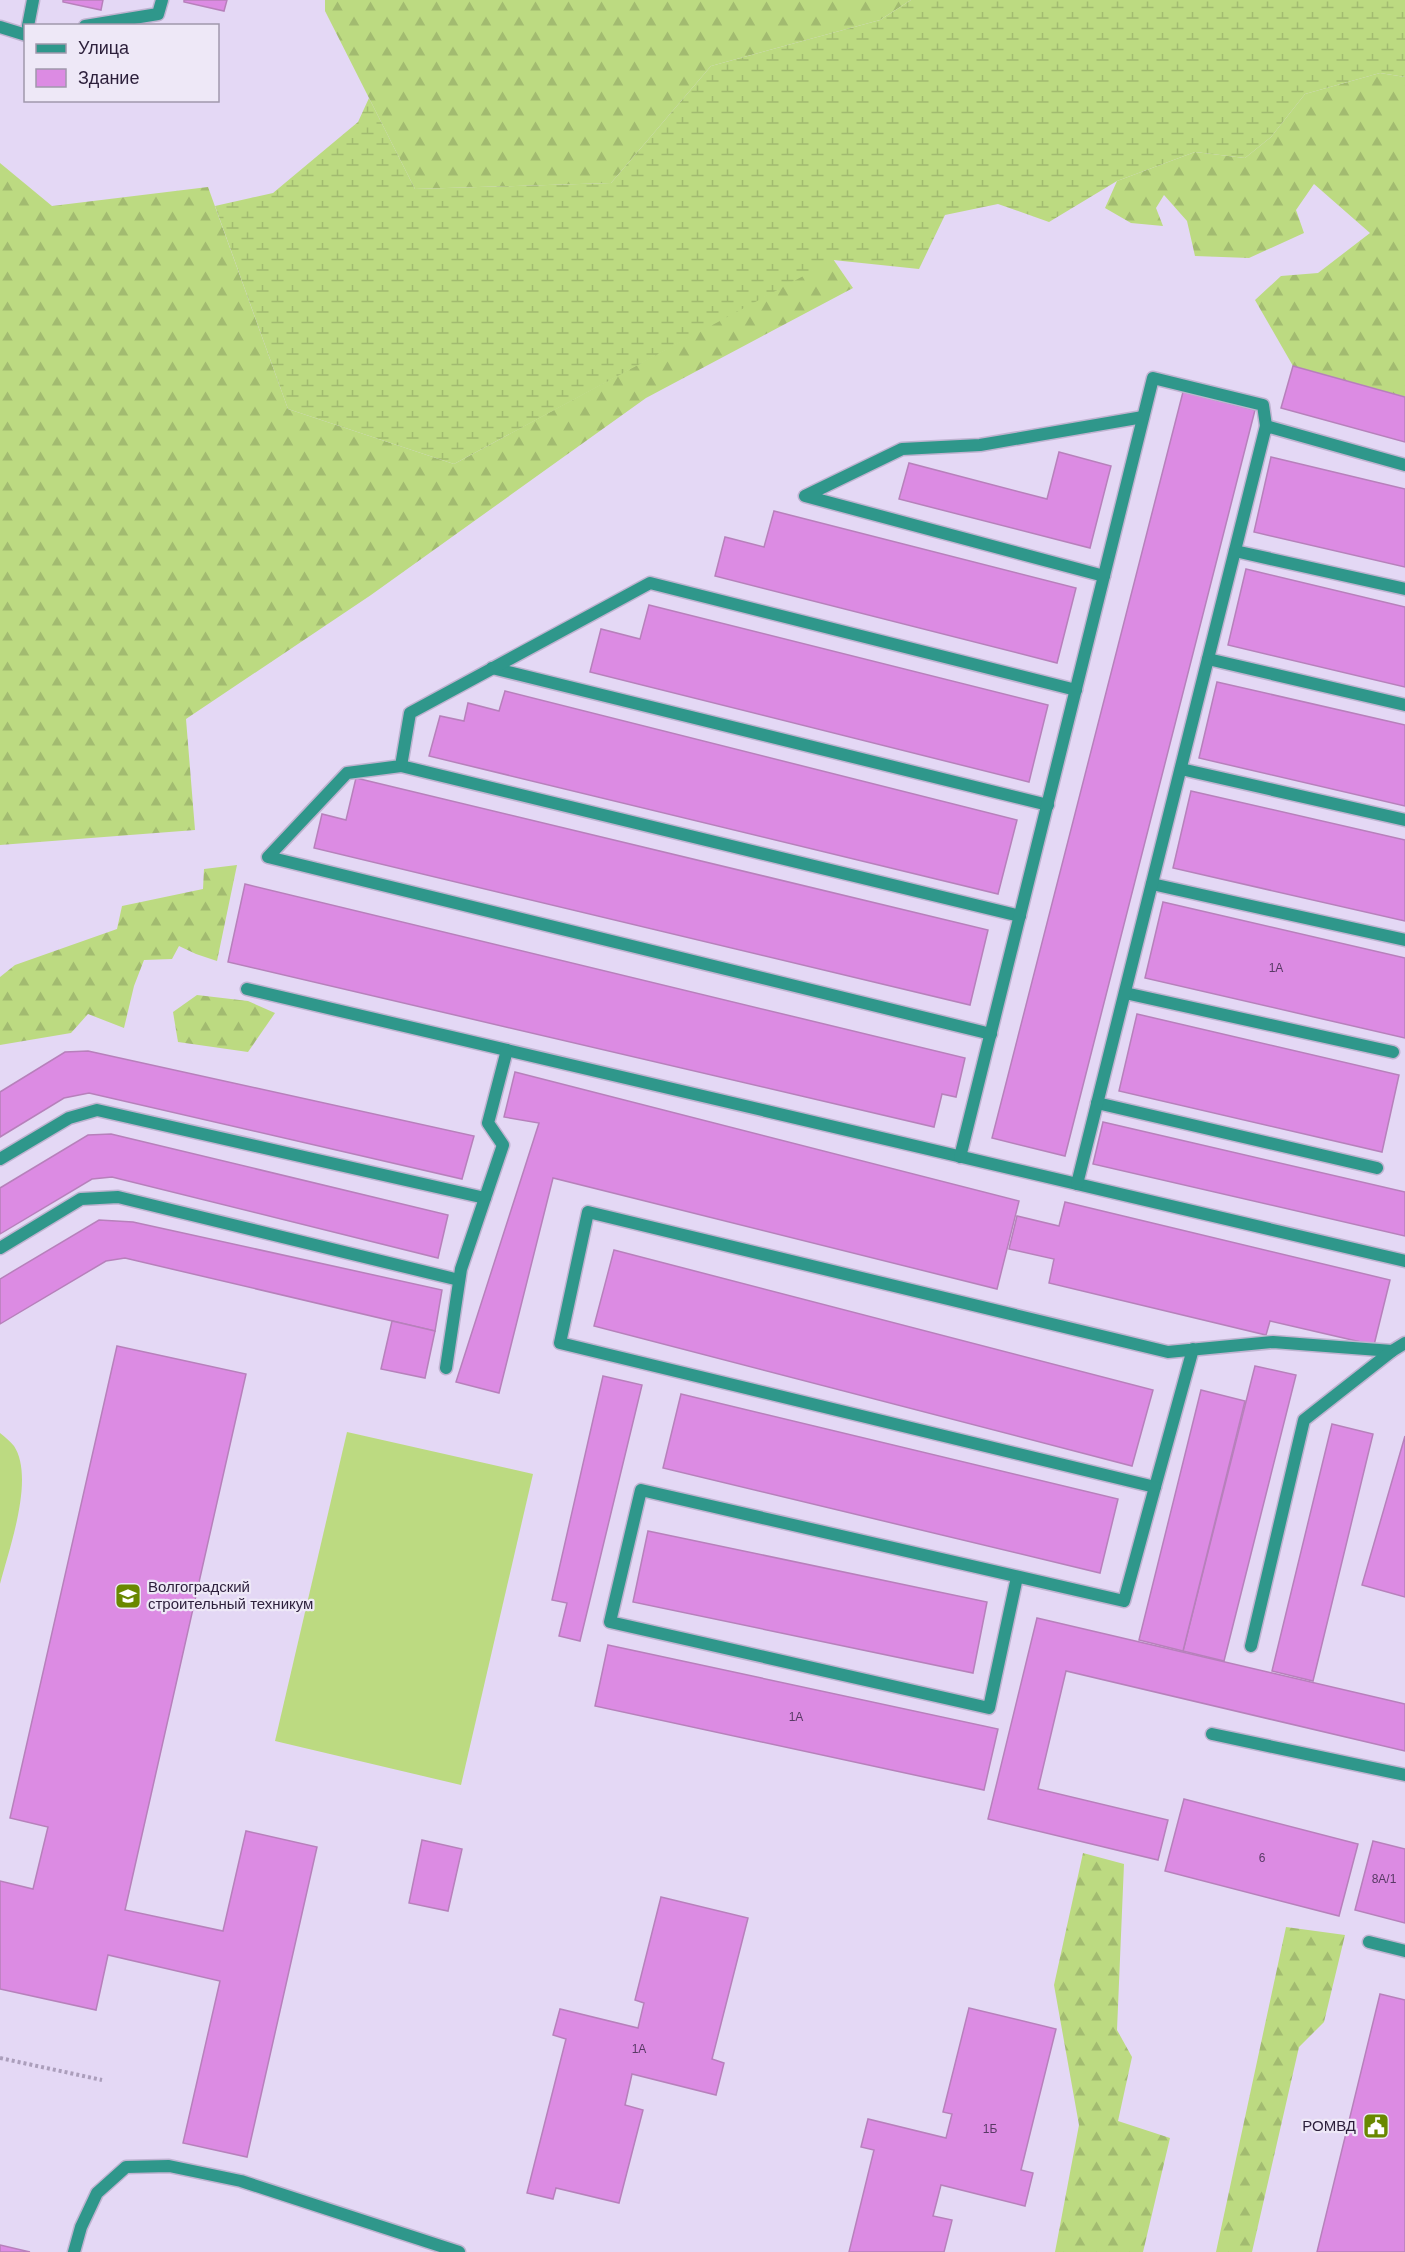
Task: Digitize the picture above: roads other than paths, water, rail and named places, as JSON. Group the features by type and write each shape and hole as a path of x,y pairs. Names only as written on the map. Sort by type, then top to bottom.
{"street":[{"path":"27,24 33,0"},
{"path":"97,24 158,14 162,0"},
{"path":"0,27 24,34"},
{"path":"960,1157 1153,378 1263,405 1266,426 1077,1184"},
{"path":"1104,576 805,496 902,449 980,445 1143,417"},
{"path":"1266,426 1405,465"},
{"path":"1234,551 1405,590"},
{"path":"401,766 410,713 650,583 1076,690"},
{"path":"1208,658 1405,705"},
{"path":"492,668 1047,805"},
{"path":"991,1034 268,857 347,773 401,766 1020,916"},
{"path":"1181,769 1405,820"},
{"path":"1152,884 1405,939"},
{"path":"247,989 1405,1261"},
{"path":"1125,993 1393,1052"},
{"path":"446,1368 461,1269 502,1145 488,1123 507,1050"},
{"path":"1097,1102 1377,1168"},
{"path":"0,1159 69,1118 97,1110 484,1198"},
{"path":"0,1248 81,1199 118,1197 459,1280"},
{"path":"1155,1487 560,1343 588,1212 1168,1352 1273,1342 1392,1352"},
{"path":"1251,1646 1304,1419 1405,1343"},
{"path":"1017,1577 989,1708 610,1622 641,1490 1124,1601 1193,1349"},
{"path":"1212,1734 1405,1775"},
{"path":"1369,1942 1405,1951"},
{"path":"74,2252 81,2227 97,2193 126,2167 169,2166 241,2181 459,2252"}],"place":[{"name":"Волгоградский строительный техникум","path":"128,1596"},
{"name":"РОМВД","path":"1376,2126"}]}
